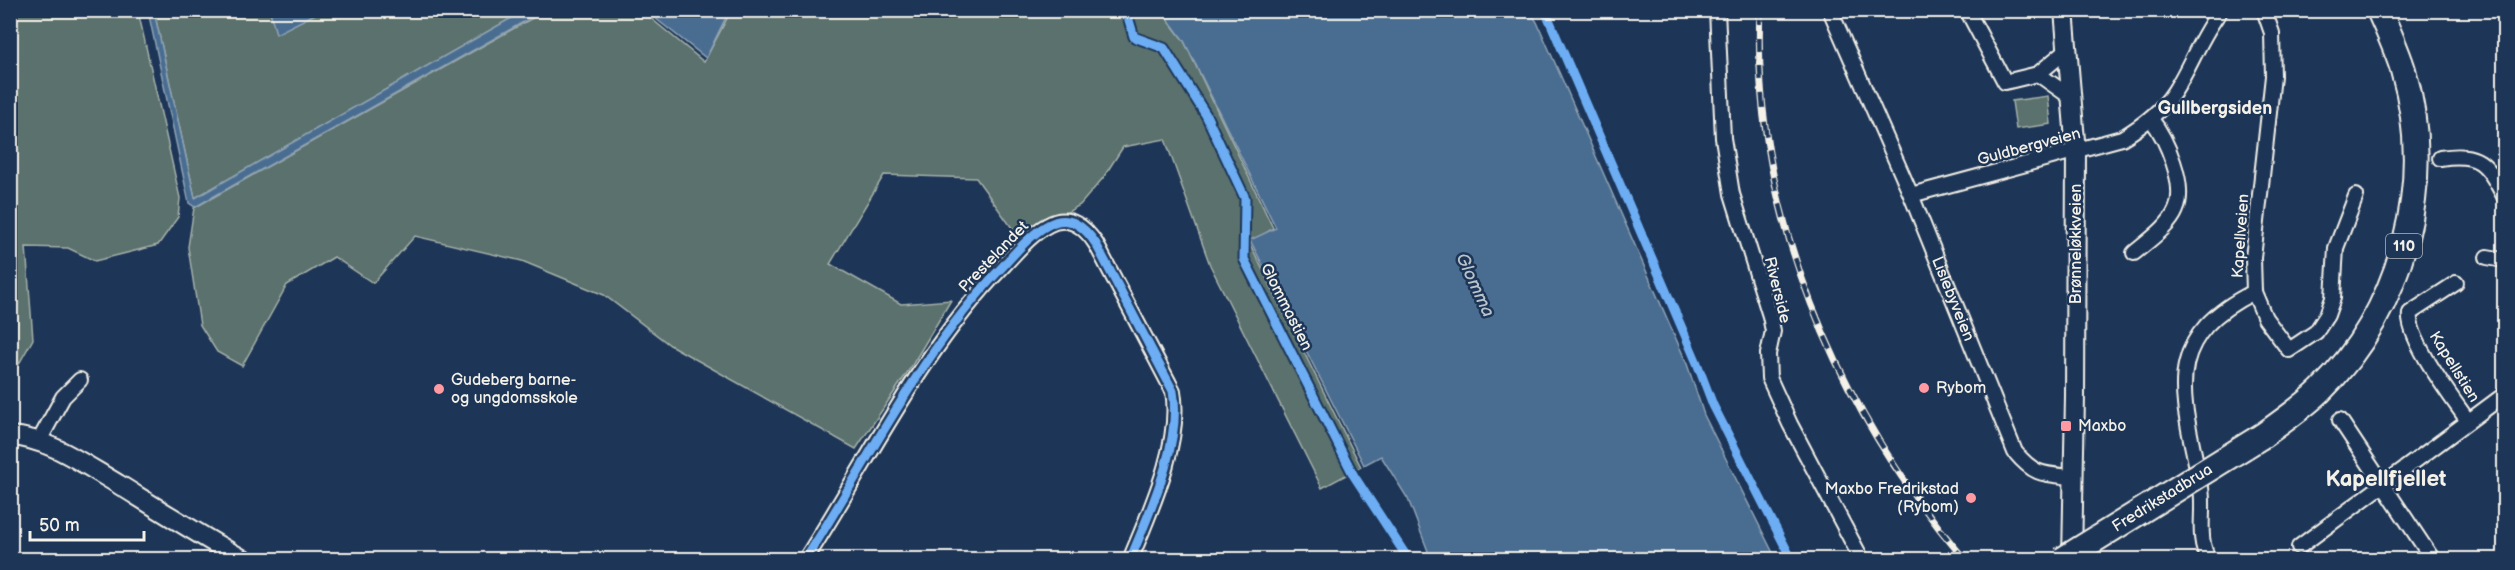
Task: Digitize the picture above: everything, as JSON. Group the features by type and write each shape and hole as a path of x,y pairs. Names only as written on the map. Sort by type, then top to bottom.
{"highway":[{"name":"Fredrikstadbrua","path":"2062,560 2292,415 2320,390 2348,359 2376,317 2396,273 2407,235 2416,175 2414,126 2403,69 2379,10"}],"street":[{"name":"Riverside","path":"1717,10 1723,138 1732,194 1773,331 1768,354 1769,378 1790,424 1862,560"},
{"name":"Lislebyveien","path":"1830,10 1911,195 2015,452 2028,468 2043,474 2073,477"},
{"path":"1967,10 2005,82 2038,75 2068,49"},
{"name":"Brønneløkkveien","path":"2064,10 2076,152 2073,477"},
{"name":"Guldbergveien","path":"1911,195 2122,138 2151,118 2173,94 2212,21 2221,10"},
{"name":"Kapellveien","path":"2264,10 2272,33 2273,76 2253,258 2254,292 2265,318 2289,350 2316,332 2331,307 2336,248 2356,196"},
{"path":"2038,75 2072,98"},
{"path":"2134,253 2168,222 2176,211 2178,203 2178,185 2171,156 2166,142 2151,118"},
{"path":"2440,158 2472,156 2491,174 2505,196"},
{"name":"Prestelandet","path":"805,560 902,400 951,326 980,290 1031,237 1048,224 1071,221 1087,230 1096,244 1173,390 1176,408 1173,438 1130,560"},
{"path":"2487,257 2505,260"},
{"name":"Kapellstien","path":"2456,283 2410,314 2409,322 2430,366 2468,421"},
{"path":"2210,560 2202,541 2202,490 2183,400 2186,363 2192,343 2206,325 2240,299 2254,292"},
{"path":"39,441 63,397 80,380"},
{"name":"Kapellstien","path":"2299,547 2505,395"},
{"path":"2340,420 2433,560"},
{"path":"10,436 39,441 77,460 237,558"},
{"path":"2072,560 2073,477"}],"green space":[{"path":"11,10 138,11 180,198 178,217 158,245 95,261 68,248 26,247 33,339 11,378"},
{"path":"154,11 270,11 276,33 321,11 524,11 195,198"},
{"path":"545,11 642,11 704,62 731,11 1161,11 1184,41 1273,228 1250,244 1361,467 1322,488 1210,265 1165,139 1123,147 1103,178 1080,205 1020,239 976,178 884,175 830,264 901,304 951,300 911,367 856,449 670,345 604,295 522,261 415,236 373,283 334,257 287,285 242,366 217,352 200,325 188,247 194,208"},
{"path":"2048,96 2051,124 2016,129 2012,101"}],"water":[{"path":"270,10 321,11 276,34"},
{"path":"148,11 154,11 195,198 524,11 543,11 195,207 189,203"},
{"path":"646,11 692,11 700,17 703,11 729,11 706,58"},
{"name":"Glomma","path":"1162,11 1530,11 1537,22 1687,364 1704,415 1776,559 1431,559 1408,499 1381,456 1364,465 1250,240 1276,228 1184,41"}],"railway":[{"path":"1760,10 1761,85 1770,159 1787,232 1811,303 1842,373 1878,439 1919,501 1965,560"}],"cycle path":[{"name":"Glommastien","path":"1126,10 1134,37 1164,48 1206,115 1245,198 1244,259 1354,476 1409,560"},
{"path":"1545,10 1713,405 1792,560"},
{"path":"805,560 897,407 947,333 974,298 1025,243 1048,225 1063,221 1070,221 1082,227 1096,244 1173,391 1175,411 1169,454 1155,499 1130,560"}],"place":[{"name":"Rybom","path":"1924,388"},
{"name":"Gudeberg barne- og ungdomsskole","path":"439,389"},
{"name":"Maxbo","path":"2066,426"},
{"name":"Maxbo Fredrikstad (Rybom)","path":"1971,498"}],"district":[{"name":"Gullbergsiden","path":"2215,108"},
{"name":"Kapellfjellet","path":"2386,479"}]}
